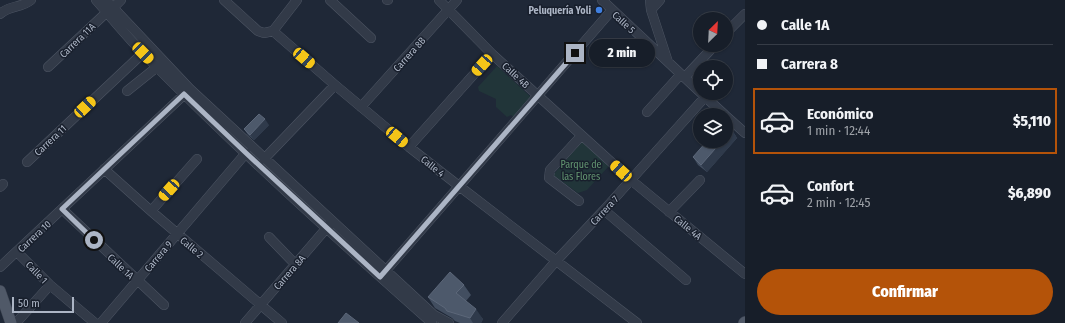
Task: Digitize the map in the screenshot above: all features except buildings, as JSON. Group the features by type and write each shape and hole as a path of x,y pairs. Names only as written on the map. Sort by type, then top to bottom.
{"main road":[{"path":"0,291 3,310 11,323"}],"street":[{"path":"0,14 7,8 24,5 31,0"},
{"path":"96,0 110,10 246,153 326,228 434,315 449,323"},
{"path":"106,0 110,10 143,53 157,67 332,220 432,323"},
{"name":"Carrera 11A","path":"48,67 121,0"},
{"path":"224,0 258,31 264,33 273,30 297,0"},
{"path":"330,0 371,38"},
{"name":"Calle 4B","path":"439,0 492,54 630,180"},
{"name":"Carrera 8B","path":"361,107 458,0"},
{"name":"Calle 5","path":"602,0 693,86"},
{"path":"650,0 651,10 669,63"},
{"path":"651,10 660,0"},
{"path":"383,274 612,10"},
{"path":"733,26 745,14"},
{"name":"Calle 4","path":"273,30 409,147 638,323"},
{"path":"631,59 648,44"},
{"path":"647,112 685,78 709,52"},
{"path":"708,60 716,52"},
{"name":"Carrera 11","path":"27,162 143,53"},
{"path":"409,147 492,54"},
{"path":"127,91 157,67"},
{"path":"685,78 693,73"},
{"path":"264,159 335,84"},
{"name":"Carrera 10","path":"0,267 187,92"},
{"name":"Carrera 7","path":"502,323 556,261 604,210 697,100"},
{"name":"Calle 5","path":"709,100 718,108"},
{"name":"Calle 5","path":"733,122 745,133"},
{"path":"579,201 549,178 548,175 550,170 581,136"},
{"name":"Carrera 9","path":"101,323 246,153"},
{"path":"150,211 197,159"},
{"name":"Calle 2","path":"104,169 150,211 282,323"},
{"name":"Calle 4A","path":"630,180 745,274"},
{"path":"669,212 700,180"},
{"name":"Calle 1A","path":"62,209 164,305"},
{"path":"604,210 686,280"},
{"name":"Carrera 8A","path":"244,323 332,220"},
{"path":"268,237 295,264"},
{"name":"Calle 1","path":"17,252 50,285 95,323"},
{"path":"16,323 50,285"}],"green space":[{"path":"497,66 533,99 517,120 511,115 507,117 496,107 496,99 479,91 478,87"},
{"name":"Parque de las Flores","path":"582,142 609,166 587,190 578,193 553,175"}],"place":[{"name":"Peluquería Yoli","path":"599,10"}],"route":[{"path":"94,240 62,209 184,94 380,277 575,53"}]}
